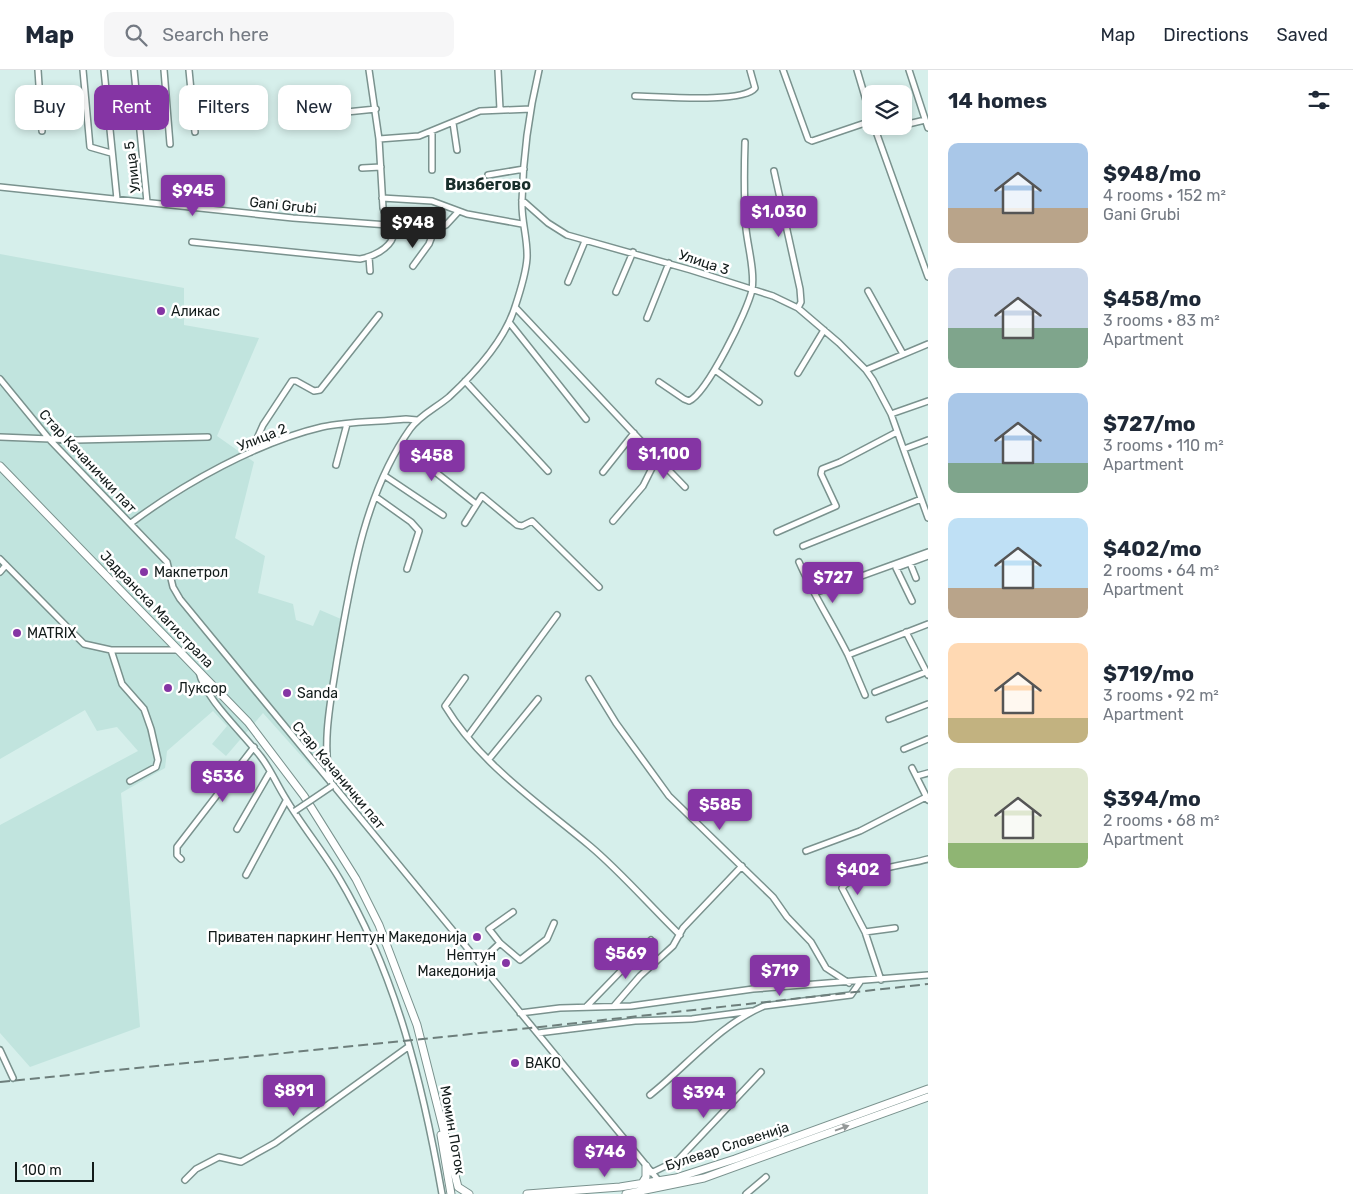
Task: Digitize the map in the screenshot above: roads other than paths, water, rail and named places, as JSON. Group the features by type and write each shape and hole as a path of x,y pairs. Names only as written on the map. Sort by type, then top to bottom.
{"street":[{"path":"38,70 42,131"},
{"path":"83,70 90,147 111,153"},
{"path":"104,70 117,199"},
{"name":"Улица 5","path":"134,70 147,202"},
{"path":"164,70 170,144"},
{"path":"189,70 194,132"},
{"path":"192,242 354,259 369,257 393,239 382,198 376,109 369,70"},
{"path":"498,70 500,109"},
{"path":"294,812 332,786 328,770 332,692 352,577 376,497 401,444 417,420 442,402 465,381 496,344 509,322 515,307 527,258 526,238 522,224 522,200 531,109 538,70"},
{"path":"635,96 726,98 746,95 755,88 750,70"},
{"path":"783,70 808,139 812,141 862,124"},
{"path":"857,70 862,87"},
{"path":"909,70 928,128"},
{"path":"351,112 376,109"},
{"path":"379,139 418,136 453,123 468,114 500,109 531,109"},
{"path":"912,123 925,120"},
{"path":"453,123 456,150"},
{"path":"432,131 432,170"},
{"path":"877,135 925,260 928,278"},
{"path":"659,382 689,400 696,396 715,370 747,306 752,289 744,190 745,142"},
{"path":"362,168 381,167"},
{"path":"488,175 524,169"},
{"path":"774,171 800,289 801,302 798,308"},
{"name":"Gani Grubi","path":"0,187 292,218 388,224"},
{"path":"382,198 432,201 447,205 458,212 522,224"},
{"name":"Улица 3","path":"522,200 555,228 585,241 633,252 752,289 798,308 866,370 891,414 928,518"},
{"path":"413,266 429,244 434,231 446,224 458,212"},
{"path":"568,282 585,241"},
{"path":"616,292 633,252"},
{"path":"369,257 370,271"},
{"path":"647,318 669,263"},
{"path":"868,291 903,354"},
{"path":"515,307 685,487"},
{"path":"250,452 263,425 292,381 296,380 314,391 320,390 379,315"},
{"path":"509,322 586,418"},
{"path":"798,373 824,330"},
{"path":"866,370 928,344"},
{"path":"715,370 759,402"},
{"name":"Стар Качанички пат","path":"0,379 50,440 167,562 173,587 180,599 661,1185"},
{"path":"465,381 548,471"},
{"path":"891,414 928,402"},
{"name":"Улица 2","path":"131,523 174,494 250,452 312,430 347,424 406,419 417,420"},
{"path":"336,465 347,424"},
{"path":"777,532 836,506 821,474 822,469 840,462 898,432"},
{"path":"603,472 634,433"},
{"path":"0,437 50,440 208,436"},
{"path":"904,449 928,440"},
{"path":"401,444 476,504"},
{"path":"613,521 643,486 657,458"},
{"name":"Јадранска Магистрала","path":"0,466 248,722 304,796 356,879 379,925 417,1025 429,1071"},
{"path":"386,476 443,515"},
{"path":"466,523 482,496 517,525 522,526 532,521 599,587"},
{"path":"376,497 411,522 419,531 407,569"},
{"path":"803,546 921,499"},
{"path":"820,591 928,552"},
{"path":"912,601 896,568 928,556"},
{"path":"0,559 84,644 111,650 179,650"},
{"path":"799,562 809,586 828,615 848,655 865,695"},
{"path":"910,563 916,578"},
{"path":"0,572 6,566"},
{"path":"468,736 558,615"},
{"path":"848,655 928,624"},
{"path":"875,692 927,673 906,632"},
{"path":"111,650 122,684 144,709 158,760 156,767 130,781"},
{"path":"198,670 205,690 254,747 286,801 338,876 362,922 388,984 408,1047 429,1125 442,1194"},
{"path":"465,678 445,706 468,736 488,759 592,848 680,935"},
{"path":"588,679 616,723 669,796 773,897 810,942 826,968 850,983"},
{"path":"488,759 538,700"},
{"path":"890,719 928,704"},
{"path":"904,749 928,739"},
{"path":"181,859 177,855 177,847 254,747"},
{"path":"806,851 860,831 927,799 912,768"},
{"path":"237,830 270,772"},
{"path":"917,776 928,772"},
{"path":"246,875 286,801"},
{"path":"881,980 856,913 843,892 845,884 874,871 928,859"},
{"path":"614,1006 640,976 672,946 683,928 742,866"},
{"path":"513,912 489,929 500,943 520,960 524,959 547,939 554,924"},
{"path":"864,932 895,928"},
{"path":"587,1006 651,940"},
{"path":"479,963 500,943"},
{"path":"520,1012 587,1006 631,1006 753,989 850,983 928,975"},
{"path":"650,1095 704,1047 752,1011 764,1006 851,995 860,982"},
{"path":"538,1033 635,1021 692,1019 752,1011"},
{"path":"185,1180 196,1169 219,1157 241,1162 275,1143 408,1047"},
{"path":"0,1050 13,1078"},
{"path":"429,1071 458,1187 469,1194"},
{"name":"Момин Поток","path":"429,1071 451,1194"},
{"path":"651,1173 683,1156 761,1072"},
{"name":"Булевар Словенија","path":"626,1194 661,1185 726,1163 928,1089"},
{"name":"Булевар Словенија","path":"526,1194 678,1184 734,1168 928,1097"},
{"path":"641,1185 646,1177 646,1166"},
{"path":"746,1194 766,1177"},
{"path":"674,1194 678,1184"}],"railway":[{"path":"0,1082 540,1027 928,984"}],"place":[{"name":"Аликас","path":"161,311"},
{"name":"Макпетрол","path":"144,572"},
{"name":"MATRIX","path":"17,633"},
{"name":"Луксор","path":"168,688"},
{"name":"Sanda","path":"287,693"},
{"name":"Приватен паркинг Нептун Македонија","path":"477,937"},
{"name":"Нептун Македонија","path":"506,963"},
{"name":"BAKO","path":"515,1063"}],"district":[{"name":"Визбегово","path":"488,184"}]}
